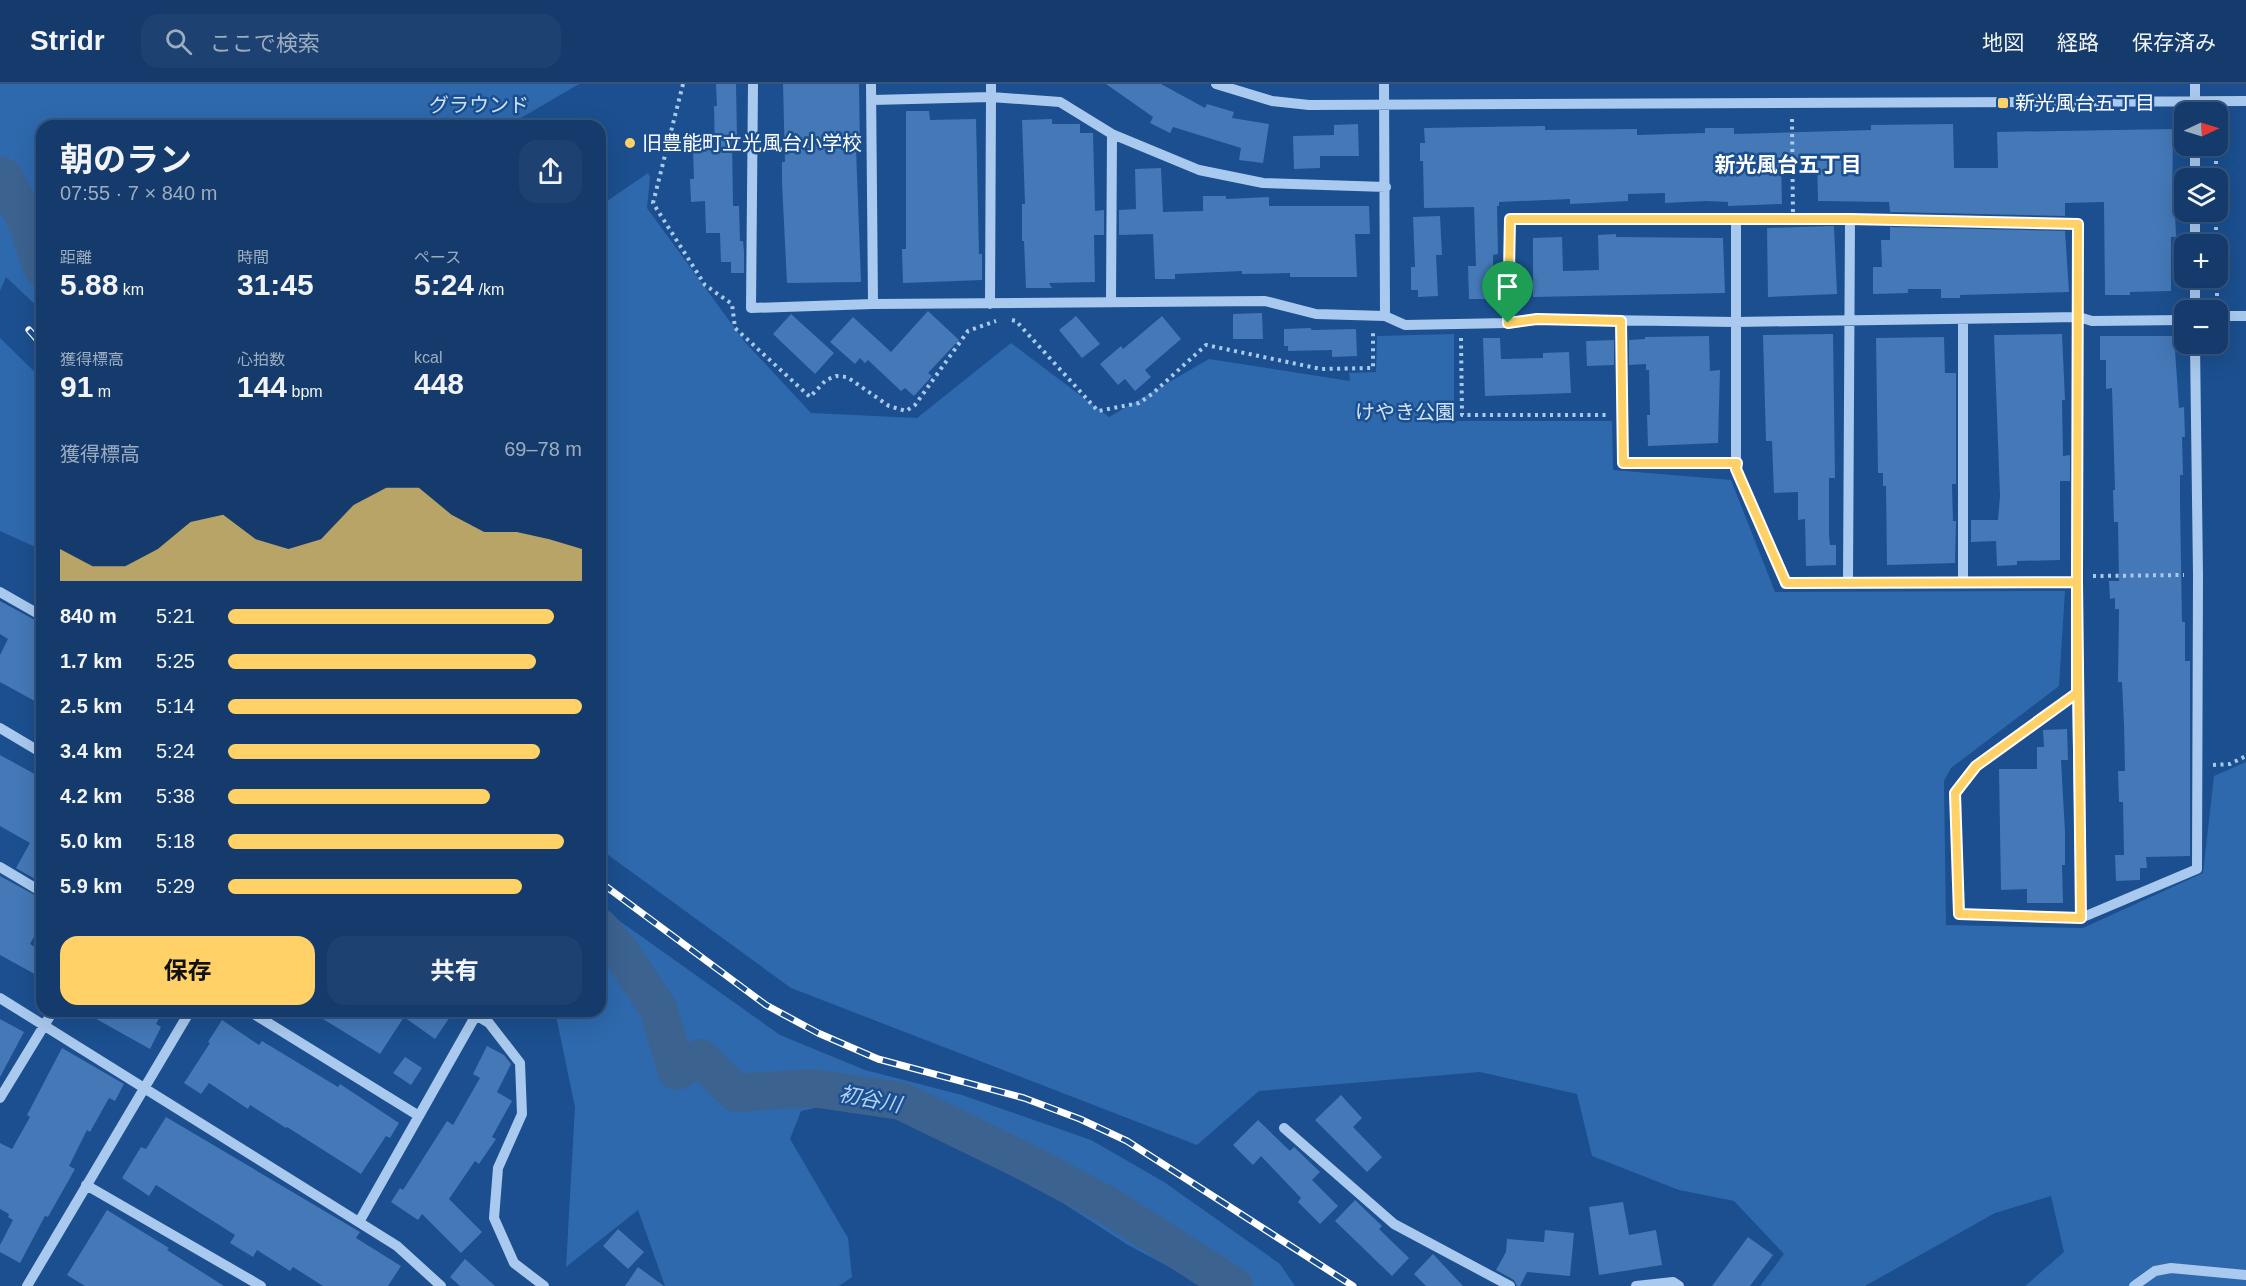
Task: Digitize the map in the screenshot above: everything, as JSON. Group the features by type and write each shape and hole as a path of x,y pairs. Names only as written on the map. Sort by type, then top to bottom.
{"street":[{"path":"753,84 751,308 873,304 1265,301 1316,314 1385,316 1405,325 1508,323 1537,319 1735,322 1849,318 2079,317 2092,321 2174,320"},
{"path":"871,84 873,304"},
{"path":"990,304 991,84"},
{"path":"1216,84 1272,101 1309,105 2174,107"},
{"path":"1384,84 1385,316"},
{"path":"2195,84 2195,102"},
{"path":"872,100 991,97 1060,102 1112,134 1199,170 1263,183 1386,187"},
{"path":"2228,103 2246,101"},
{"path":"1111,302 1112,134"},
{"path":"1508,323 1510,219 1736,218 1736,469 1786,583 2077,579"},
{"path":"1848,582 1850,219 2078,224 2077,693 2081,918"},
{"path":"2228,316 2246,316"},
{"path":"1963,319 1963,582"},
{"path":"1621,321 1623,463 1737,463"},
{"path":"2077,693 1976,766 1955,793 1959,914 2081,918 2197,869 2198,575 2195,354"},
{"path":"0,592 36,613"},
{"path":"0,728 36,749"},
{"path":"0,867 36,888"},
{"path":"0,998 397,1246 441,1286"},
{"path":"0,1098 49,1017"},
{"path":"31,1284 86,1185 186,1017"},
{"path":"259,1017 419,1116"},
{"path":"359,1222 419,1116 470,1017"},
{"path":"479,1017 489,1023 520,1063 522,1114 498,1168 494,1218 514,1263 544,1286"},
{"path":"1284,1128 1394,1224 1510,1286"},
{"path":"86,1185 261,1286"},
{"path":"2134,1286 2155,1272 2171,1268 2246,1275"},
{"path":"1636,1286 1673,1282 1679,1286"}],"path":[{"path":"683,84 653,203 705,285 732,304 735,328 810,397 826,380 836,376 847,377 889,406 906,411 915,405 968,331 1004,318 1016,321 1098,411 1139,403 1206,345 1321,369 1372,368 1373,332"},
{"path":"1791,119 1793,218"},
{"path":"1736,218 1850,219"},
{"path":"1461,332 1462,415 1623,415"},
{"path":"2077,579 2198,575"},
{"path":"2213,765 2230,764 2246,756"}],"green space":[{"name":"グラウンド","path":"0,84 579,84 517,120 36,120 36,305 6,277 0,291"},
{"name":"けやき公園","path":"648,173 650,177 647,208 744,341 811,413 917,418 1011,343 1109,417 1209,359 1350,381 1349,373 1376,372 1377,336 1454,334 1454,421 1612,421 1613,470 1731,480 1775,592 2065,591 2059,686 1951,768 1944,781 1946,925 2083,928 2203,873 2214,776 2246,762 2246,1286 2025,1286 2064,1252 2051,1196 1995,1213 1865,1286 1760,1286 1784,1254 1734,1201 1679,1190 1592,1156 1577,1094 1480,1072 1259,1091 1197,1145 791,988 606,853 606,202"},
{"path":"0,338 36,373 36,547 0,531"},
{"path":"606,911 780,1035 865,1070 962,1095 1091,1140 1164,1182 1280,1264 1295,1286 1205,1286 1128,1245 1041,1189 986,1150 904,1113 846,1101 801,1111 790,1139 848,1238 852,1277 839,1286 665,1286 638,1210 566,1267 575,1107 556,1017 606,1017"}],"building":[{"path":"716,84 736,84 737,137 732,138 733,206 739,206 744,273 731,273 731,262 721,262 720,233 706,233 705,201 691,202 690,179 694,179 693,150 715,150"},
{"path":"783,84 859,84 860,148 856,148 861,282 787,283 782,183 782,162 785,162"},
{"path":"1106,84 1161,84 1205,108 1207,104 1234,112 1232,118 1269,124 1263,163 1239,160 1241,148 1173,127 1170,133 1150,123 1153,117"},
{"path":"906,111 929,111 930,120 976,119 979,254 982,254 982,280 903,283 902,249 906,249"},
{"path":"1052,119 1052,124 1080,124 1080,133 1093,133 1095,211 1104,210 1104,235 1094,235 1095,282 1049,283 1052,288 1026,288 1024,241 1022,241 1022,204 1025,204 1022,120"},
{"path":"1358,124 1359,156 1320,156 1320,168 1294,169 1293,136 1334,135 1334,125"},
{"path":"1953,124 1954,168 1998,168 1997,132 2173,129 2172,212 2174,212 2176,234 2171,237 2171,291 2105,295 2104,202 2065,203 2065,216 1890,212 1889,202 1818,201 1817,159 1781,160 1782,204 1728,206 1728,202 1665,203 1665,193 1628,194 1628,201 1592,203 1570,204 1570,199 1499,202 1497,206 1498,254 1493,255 1494,299 1469,299 1468,266 1476,266 1474,207 1424,208 1423,161 1420,161 1420,143 1425,143 1424,128 1545,126 1545,130 1637,129 1637,135 1705,133 1705,128 1734,128 1734,134 1871,130 1871,125"},
{"path":"1161,168 1163,212 1203,211 1203,196 1226,196 1226,199 1269,197 1269,206 1369,206 1370,234 1355,234 1357,277 1290,277 1290,273 1242,274 1242,271 1175,274 1175,279 1155,279 1153,234 1119,235 1119,210 1136,209 1135,169"},
{"path":"1440,216 1442,255 1436,255 1438,296 1418,297 1418,290 1411,290 1411,267 1415,267 1413,217"},
{"path":"1834,226 1837,294 1768,297 1767,228"},
{"path":"1890,227 2065,231 2069,292 1960,295 1960,298 1941,298 1941,289 1908,289 1908,293 1873,294 1873,267 1882,267 1881,240 1890,240"},
{"path":"1616,234 1616,237 1723,238 1725,293 1533,297 1533,238 1562,237 1563,271 1599,270 1598,235"},
{"path":"928,311 959,340 928,373 932,376 914,396 905,388 901,391 868,360 865,363 860,358 855,364 830,342 853,317 891,352"},
{"path":"1262,313 1263,339 1233,339 1233,314"},
{"path":"791,314 834,353 815,374 773,334"},
{"path":"1076,316 1100,344 1082,358 1059,330"},
{"path":"1162,316 1181,339 1145,370 1151,377 1135,391 1125,379 1118,385 1100,364 1121,346 1123,349"},
{"path":"1311,328 1311,330 1356,329 1357,356 1332,357 1332,350 1288,351 1288,346 1284,346 1284,329"},
{"path":"1833,334 1835,478 1829,478 1829,536 1830,545 1836,545 1836,565 1806,566 1805,519 1798,520 1798,492 1774,493 1772,441 1766,441 1763,335"},
{"path":"2062,334 2065,400 2062,400 2063,456 2070,455 2070,481 2060,481 2060,560 2017,561 2017,565 1997,566 1996,541 1971,542 1971,520 1998,520 2000,496 1994,335"},
{"path":"1709,336 1710,371 1720,370 1718,443 1648,446 1649,370 1646,370 1646,364 1629,365 1629,340 1645,339 1645,337"},
{"path":"2100,336 2174,336 2179,408 2184,407 2185,437 2182,437 2183,475 2180,475 2180,502 2182,622 2185,622 2185,661 2190,661 2190,856 2146,857 2147,868 2140,868 2140,880 2116,881 2115,855 2124,855 2123,802 2119,802 2118,771 2125,771 2124,725 2122,682 2118,682 2119,609 2115,609 2115,598 2110,599 2109,581 2119,581 2118,522 2114,522 2112,388 2106,389 2106,360 2100,360"},
{"path":"1944,337 1945,373 1956,373 1956,484 1952,484 1953,521 1956,521 1955,563 1887,565 1886,486 1883,486 1883,473 1878,473 1876,338"},
{"path":"1483,338 1500,338 1501,359 1543,358 1543,353 1569,352 1571,393 1485,396"},
{"path":"1614,340 1614,365 1587,366 1586,341"},
{"path":"0,601 36,621 36,702 0,682 0,655 8,639 0,634"},
{"path":"2067,729 2068,760 2061,760 2065,832 2065,865 2062,865 2063,903 2027,903 2027,889 2001,890 1999,769 2037,769 2037,747 2044,747 2043,730"},
{"path":"0,755 36,775 36,880 16,868 30,843 0,826"},
{"path":"0,876 36,896 36,933 30,944 36,948 36,975 0,955"},
{"path":"93,1017 160,1017 156,1024 161,1027 150,1049"},
{"path":"320,1017 404,1017 380,1054"},
{"path":"404,1017 450,1017 435,1039"},
{"path":"0,1019 24,1032 0,1077"},
{"path":"222,1020 259,1045 262,1041 338,1087 340,1084 399,1123 390,1138 386,1136 361,1174 287,1127 250,1105 248,1109 209,1083 201,1094 184,1083"},
{"path":"487,1046 504,1055 511,1064 497,1092 512,1101 492,1137 496,1139 479,1164 475,1161 449,1199 482,1232 461,1253 422,1214 418,1220 391,1202 400,1188 403,1190 447,1121 453,1125 480,1078 473,1074"},
{"path":"62,1048 124,1084 115,1101 109,1098 90,1132 87,1130 69,1166 75,1169 48,1217 45,1216 20,1263 0,1252 0,1245 13,1220 8,1217 9,1214 0,1209 0,1143 12,1149 30,1117 27,1115"},
{"path":"405,1057 422,1068 411,1085 393,1073"},
{"path":"1341,1095 1362,1118 1353,1127 1382,1157 1367,1172 1315,1120"},
{"path":"166,1117 360,1232 356,1238 401,1266 388,1286 323,1286 293,1267 290,1271 257,1250 253,1257 230,1243 235,1235 156,1185 149,1196 122,1178 141,1147 146,1149"},
{"path":"1258,1120 1290,1151 1294,1147 1320,1172 1312,1180 1338,1206 1320,1224 1298,1202 1301,1198 1261,1156 1253,1165 1233,1145"},
{"path":"1355,1200 1382,1226 1379,1229 1409,1258 1392,1276 1335,1221"},
{"path":"1623,1202 1629,1235 1656,1230 1662,1265 1599,1275 1589,1207"},
{"path":"107,1210 169,1248 167,1250 224,1286 85,1286 67,1275"},
{"path":"618,1229 644,1252 628,1269 603,1246"},
{"path":"1545,1230 1574,1233 1570,1276 1527,1272 1520,1286 1517,1286 1514,1280 1496,1270 1506,1252 1507,1239 1544,1242"},
{"path":"1748,1237 1773,1255 1750,1286 1712,1286"},
{"path":"1433,1254 1463,1286 1426,1286 1414,1274"},
{"path":"465,1259 495,1286 460,1286 450,1277"},
{"path":"638,1267 664,1286 625,1286"}],"waterway":[{"name":"初谷川","path":"0,175 5,178 29,227 36,249"},
{"name":"初谷川","path":"606,935 619,950 658,1008 677,1071 700,1058 736,1093 812,1088 901,1101 1022,1160 1109,1206 1234,1286"}],"railway":[{"path":"29,330 36,338"},
{"path":"606,886 766,1005 818,1033 878,1059 1024,1098 1080,1119 1127,1141 1353,1286"}],"place":[{"name":"新光風台五丁目","path":"2003,103"},
{"name":"旧豊能町立光風台小学校","path":"630,143"}],"district":[{"name":"新光風台五丁目","path":"1788,164"}],"route":[{"path":"1508,323 1510,219 1850,219 2078,224 2079,329 2077,576 2077,582 2077,637 2077,693 1976,766 1955,793 1959,914 2081,918 2077,582 1786,583 1736,469 1737,463 1623,463 1621,321 1537,319 1508,323"}]}
